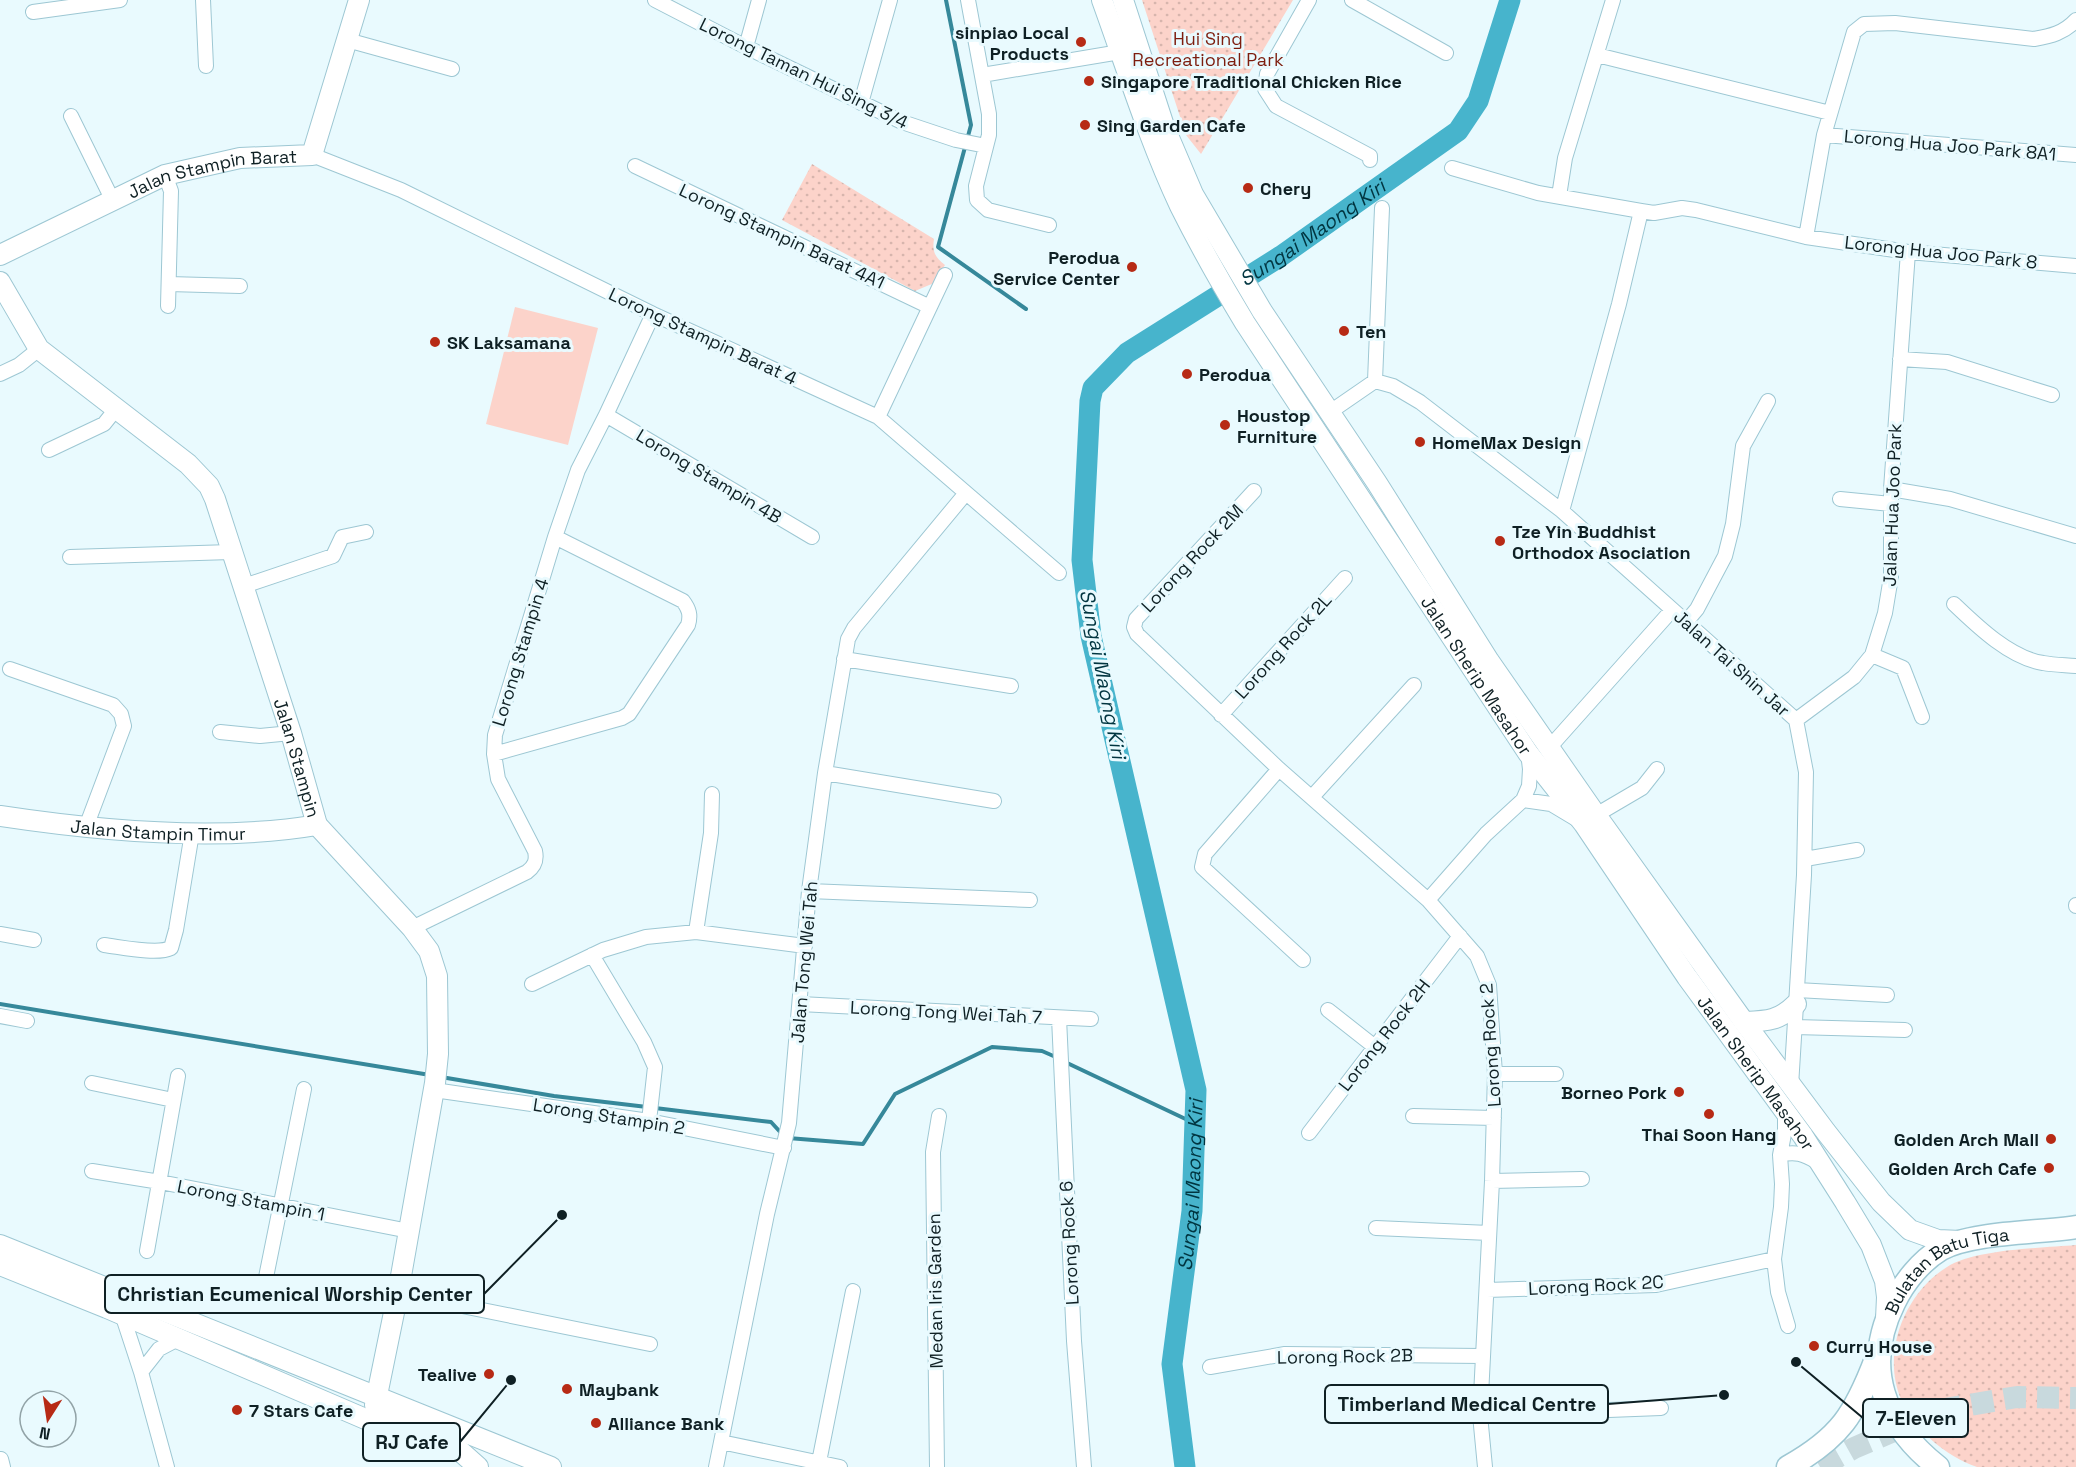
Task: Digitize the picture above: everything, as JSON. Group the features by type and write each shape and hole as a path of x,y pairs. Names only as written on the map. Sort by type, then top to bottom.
{"main road":[{"name":"Jalan Stampin Barat","path":"0,255 165,175 240,158 312,155 359,0"},
{"name":"Jalan Sherip Masahor","path":"1102,0 1150,134 1180,205 1207,258 1245,323 1528,753 1590,819 1881,1202 1910,1230 1925,1237 1965,1241"},
{"name":"Jalan Sherip Masahor","path":"1123,0 1164,126 1193,195 1263,311 1465,620 1489,661 1549,748"},
{"name":"Jalan Stampin","path":"0,282 39,350 200,474 215,499 291,733 317,825 412,928 429,951 437,976 438,1054 435,1086 377,1396"},
{"path":"1549,748 1545,755 1545,762 1583,818 1590,819"},
{"name":"Jalan Stampin Timur","path":"0,816 86,827 192,833 284,831 317,825"},
{"name":"Jalan Sherip Masahor","path":"1590,819 1687,977 1785,1111 1871,1245 1885,1281 1887,1298 1885,1324"},
{"path":"1744,1022 1767,1021 1786,1015 1797,997"},
{"name":"Bulatan Batu Tiga","path":"1938,1467 1920,1451 1894,1419 1879,1375 1880,1350 1885,1324 1897,1295 1918,1268 1942,1248 1965,1241 2076,1227"},
{"path":"0,1245 550,1467"},
{"path":"0,1265 122,1314 477,1467"},
{"path":"1788,1467 1825,1444 1848,1419 1864,1391 1880,1350"},
{"path":"377,1396 375,1406 378,1411 459,1450 477,1467"}],"street":[{"path":"33,12 120,0"},
{"path":"203,0 206,66"},
{"name":"Lorong Taman Hui Sing 3/4","path":"655,0 746,47 902,122 956,140 982,145"},
{"path":"746,47 759,0"},
{"path":"861,103 890,0"},
{"path":"968,0 990,127 982,145 976,186 977,200 988,210 1049,225"},
{"path":"1309,0 1267,74 1265,89 1276,106 1370,156 1370,160"},
{"path":"1352,0 1446,53"},
{"path":"1559,196 1565,158 1613,0"},
{"path":"1806,237 1824,135 1854,32 1864,24 1895,23 2034,39 2053,36 2064,31 2076,20"},
{"path":"347,40 452,69"},
{"path":"982,75 1120,52"},
{"path":"1596,55 1830,113"},
{"path":"71,116 113,201"},
{"name":"Lorong Hua Joo Park 8A1","path":"1824,135 2076,155"},
{"name":"Lorong Stampin Barat 4","path":"312,155 401,190 653,314 878,417 1059,573"},
{"name":"Lorong Stampin Barat 4A1","path":"635,166 930,307"},
{"name":"Lorong Hua Joo Park 8","path":"1452,168 1538,193 1654,213 1682,208 1696,210 1806,237 1908,252 2076,266"},
{"path":"165,175 171,191 168,306"},
{"path":"1330,412 1375,381 1382,208"},
{"path":"1562,511 1619,304 1641,211"},
{"name":"Jalan Hua Joo Park","path":"1796,720 1854,677 1872,655 1885,613 1892,577 1891,489 1908,252"},
{"path":"878,417 945,275"},
{"path":"169,284 240,286"},
{"name":"Lorong Stampin 4","path":"412,928 527,872 535,862 535,850 498,779 494,754 495,735 555,537 578,470 653,314"},
{"path":"0,374 39,350"},
{"path":"1900,359 1947,362 2052,394"},
{"name":"Jalan Tai Shin Jar","path":"1375,381 1393,386 1420,402 1562,511 1796,720 1806,772 1805,859 1791,1086"},
{"path":"1686,622 1697,609 1725,556 1733,524 1743,446 1768,402"},
{"path":"49,450 104,424 116,409"},
{"name":"Lorong Stampin 4B","path":"606,415 812,537"},
{"path":"1891,489 1950,499 2076,536"},
{"name":"Lorong Rock 2M","path":"1134,627 1136,619 1254,491"},
{"name":"Jalan Tong Wei Tah","path":"716,1467 767,1214 789,1123 809,891 825,773 848,639 854,628 966,493"},
{"path":"1839,499 1891,504"},
{"path":"244,586 333,556 342,537 366,532"},
{"path":"494,754 622,718 629,714 690,619 688,608 683,601 555,537"},
{"path":"70,556 231,552"},
{"name":"Lorong Rock 2L","path":"1221,715 1346,578"},
{"path":"1954,604 1988,636 2017,652 2040,663 2076,666"},
{"path":"1549,748 1672,610"},
{"name":"Lorong Rock 2","path":"1134,627 1137,634 1279,769 1428,900 1477,956 1489,986 1495,1074 1480,1415 1485,1467"},
{"path":"1872,655 1903,668 1922,717"},
{"path":"844,659 1011,686"},
{"path":"10,669 113,705 121,714 124,726 86,827"},
{"path":"1312,797 1414,685"},
{"path":"220,732 260,736 291,733"},
{"path":"1428,900 1486,834 1523,800 1530,778 1528,753"},
{"path":"1279,769 1205,854 1202,867 1303,960"},
{"path":"1523,800 1551,804 1590,819 1642,788 1657,769"},
{"path":"825,773 994,801"},
{"path":"696,932 711,833 712,794"},
{"path":"104,945 153,950 171,948 192,833"},
{"path":"1805,859 1857,850"},
{"path":"809,891 1030,900"},
{"path":"532,984 603,950 646,938 696,932 805,946"},
{"path":"0,934 34,940"},
{"name":"Lorong Rock 2H","path":"1309,1133 1460,936"},
{"path":"592,955 644,1042 655,1067 650,1116"},
{"path":"1797,997 1887,995"},
{"name":"Lorong Tong Wei Tah 7","path":"800,1004 1091,1019"},
{"path":"1328,1010 1375,1047"},
{"path":"0,1016 27,1021"},
{"name":"Lorong Rock 6","path":"1059,1018 1074,1341 1084,1467"},
{"path":"1795,1027 1905,1030"},
{"path":"1495,1074 1556,1074"},
{"path":"147,1251 178,1076"},
{"path":"92,1083 173,1100"},
{"name":"Lorong Stampin 2","path":"435,1086 650,1116 785,1144"},
{"path":"261,1302 304,1089"},
{"path":"1785,1111 1785,1129 1780,1155 1782,1184 1774,1259 1778,1292 1788,1326"},
{"name":"Medan Iris Garden","path":"937,1467 933,1152 939,1116"},
{"path":"1413,1116 1494,1118"},
{"path":"1780,1155 1801,1153 1820,1163"},
{"name":"Lorong Stampin 1","path":"92,1171 160,1182 409,1231"},
{"path":"1492,1181 1582,1179"},
{"path":"1376,1228 1489,1233"},
{"name":"Lorong Rock 2C","path":"1487,1290 1656,1285 1774,1259"},
{"path":"819,1462 854,1291"},
{"path":"398,1293 650,1344"},
{"path":"122,1314 141,1372 167,1467"},
{"path":"141,1372 159,1349 178,1339"},
{"name":"Lorong Rock 2B","path":"1210,1367 1285,1354 1482,1356"},
{"path":"1480,1415 1660,1408"},
{"path":"721,1442 840,1467"},
{"path":"1,1460 3,1467"}],"green space":[{"name":"Hui Sing Recreational Park","path":"1142,0 1293,0 1201,154 1186,135"},
{"path":"812,164 934,239 935,254 945,265 934,283 915,291 782,220"},
{"path":"515,307 598,328 568,445 486,424"},
{"path":"2076,1245 2076,1467 1977,1467 1965,1462 1932,1440 1914,1421 1901,1399 1894,1362 1901,1325 1909,1308 1932,1278 1959,1261 2009,1250"}],"waterway":[{"path":"946,0 971,125 938,247 1026,309"},
{"name":"Sungai Maong Kiri","path":"1185,1467 1172,1364 1192,1211 1196,1090 1091,636 1082,560 1090,401 1093,388 1127,353 1281,256 1458,131 1478,101 1510,0"},
{"path":"0,1004 430,1075"},
{"path":"788,1138 863,1144 895,1094 992,1047 1042,1051 1058,1058"},
{"path":"1065,1062 1194,1123"},
{"path":"441,1077 554,1096 647,1107"},
{"path":"655,1108 771,1122 782,1134"}],"tunnel":[{"path":"1820,1467 1854,1448 1945,1409 2017,1397 2076,1398"}],"place":[{"name":"sinpiao Local Products","path":"1081,42"},
{"name":"Singapore Traditional Chicken Rice","path":"1089,81"},
{"name":"Sing Garden Cafe","path":"1085,125"},
{"name":"Chery","path":"1248,188"},
{"name":"Perodua Service Center","path":"1132,267"},
{"name":"Ten","path":"1344,331"},
{"name":"SK Laksamana","path":"435,342"},
{"name":"Perodua","path":"1187,374"},
{"name":"Houstop Furniture","path":"1225,425"},
{"name":"HomeMax Design","path":"1420,442"},
{"name":"Tze Yin Buddhist Orthodox Asociation","path":"1500,541"},
{"name":"Borneo Pork","path":"1679,1092"},
{"name":"Thai Soon Hang","path":"1709,1114"},
{"name":"Golden Arch Mall","path":"2051,1139"},
{"name":"Golden Arch Cafe","path":"2049,1168"},
{"name":"Christian Ecumenical Worship Center","path":"562,1215"},
{"name":"Curry House","path":"1814,1346"},
{"name":"7-Eleven","path":"1796,1362"},
{"name":"Tealive","path":"489,1374"},
{"name":"RJ Cafe","path":"511,1380"},
{"name":"Maybank","path":"567,1389"},
{"name":"Timberland Medical Centre","path":"1724,1395"},
{"name":"7 Stars Cafe","path":"237,1410"},
{"name":"Alliance Bank","path":"596,1423"}]}
